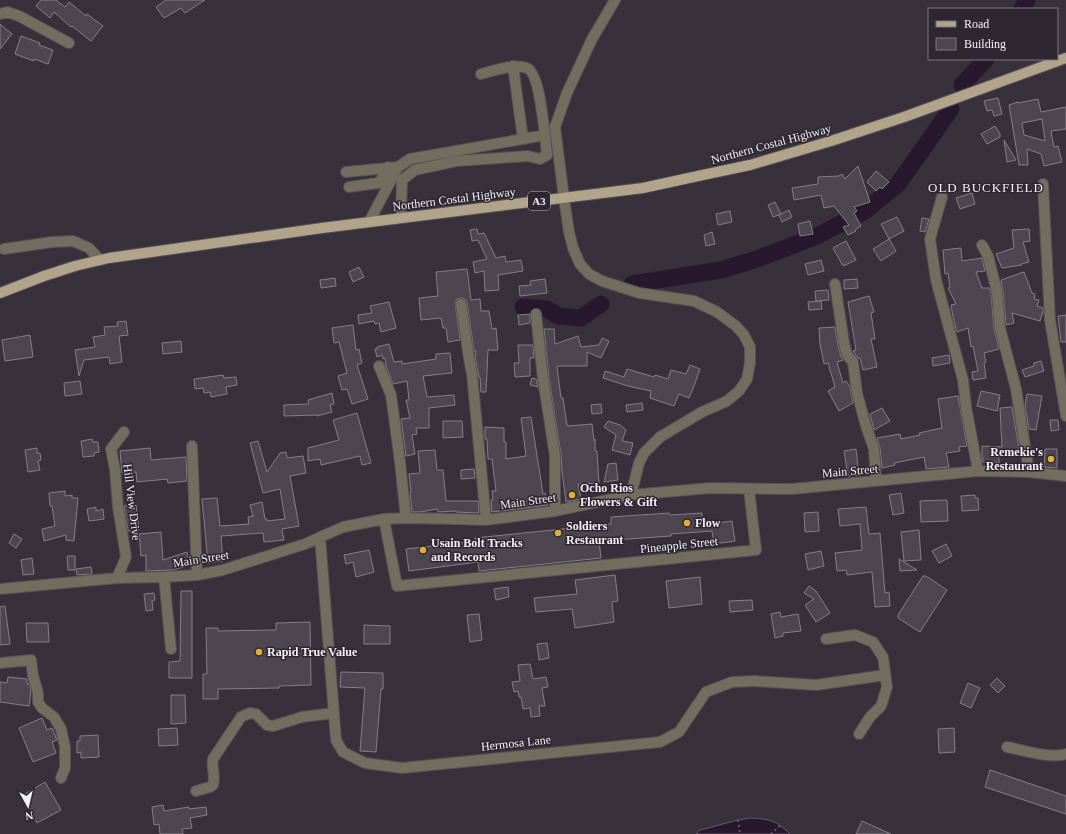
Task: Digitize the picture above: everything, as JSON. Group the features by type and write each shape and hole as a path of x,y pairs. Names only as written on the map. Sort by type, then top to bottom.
{"main road":[{"name":"Northern Costal Highway","path":"0,293 75,266 109,258 222,241 643,188 750,165 831,141 1066,58"}],"street":[{"path":"615,0 592,39 566,93 555,127 564,198 573,248 580,264 589,274 602,281 639,293 694,301 717,312 736,326 744,335 750,347 750,363 747,380 739,391 727,401 702,412 660,437 644,453 639,463 631,495"},
{"path":"0,14 7,12 19,16 69,43"},
{"path":"513,66 523,139"},
{"path":"401,218 402,180 415,170 458,161 528,156 540,158 547,155 537,83 533,72 527,68 513,66 481,74"},
{"path":"349,187 378,183 393,167 410,158 545,135"},
{"path":"346,172 393,167"},
{"path":"368,222 393,167"},
{"path":"1043,184 1050,320 1066,416"},
{"path":"942,197 930,239 936,280 963,380 966,407 978,471"},
{"path":"4,249 52,242 72,241 89,248 100,260"},
{"path":"982,245 988,256 997,292 1000,328 1016,389 1029,472"},
{"path":"835,284 844,343 847,355 853,362 857,393 874,449 876,481"},
{"path":"461,304 467,352 472,374 486,520"},
{"path":"536,314 543,379 555,456 555,511"},
{"path":"379,366 391,395 406,518"},
{"name":"Hill View Drive","path":"117,578 126,557 118,507 116,470 111,449 124,432"},
{"path":"192,446 197,574"},
{"name":"Main Street","path":"0,589 117,578 164,577 223,570 304,544 343,527 384,519 456,518 486,520 555,511 631,495 710,488 792,489 978,471 1029,472 1066,476"},
{"name":"Pineapple Street","path":"384,519 397,586 756,550 749,489"},
{"name":"Hermosa Lane","path":"320,537 336,740 343,752 365,763 402,768 660,742 678,732 706,692 732,682 754,681 816,685 885,675"},
{"path":"164,577 171,649"},
{"path":"826,639 855,635 873,642 883,657 887,687 881,706 870,718 859,734"},
{"path":"0,663 31,660 33,676 38,693 38,702 42,708 54,717 61,729 65,747 65,768 61,778"},
{"path":"196,791 213,785 213,759 241,717 246,714 253,713 259,716 267,725 272,726 302,717 334,713"},
{"path":"1007,747 1045,755 1060,756 1066,754"}],"path":[{"path":"738,820 740,834"},
{"path":"770,834 781,825"}],"shaded area":[{"path":"750,818 772,821 781,826 790,834 696,834 700,830"}],"building":[{"path":"41,0 56,0 65,7 69,2 86,16 87,14 103,26 91,41 72,26 71,27 54,12 50,18 36,6"},
{"path":"166,0 205,0 185,13 181,8 164,18 156,7"},
{"path":"0,24 12,34 0,49"},
{"path":"21,36 40,43 39,45 53,50 48,64 15,54"},
{"path":"998,98 1002,114 994,116 992,110 987,111 984,101"},
{"path":"1038,99 1041,112 1066,107 1066,129 1051,131 1054,147 1058,146 1062,162 1044,166 1041,154 1027,149 1028,165 1019,165 1009,105","holes":["1042,119 1045,141 1024,135 1022,123"]},
{"path":"995,126 1000,134 1000,137 987,144 981,134"},
{"path":"1004,140 1016,160 1007,162"},
{"path":"858,166 870,202 854,207 857,211 854,213 861,226 855,230 856,231 848,235 843,227 849,225 834,206 824,208 821,195 794,200 792,188 818,184 818,177 839,176 842,174 845,179"},
{"path":"876,171 889,182 882,189 880,187 876,191 867,182"},
{"path":"972,193 975,204 960,209 956,198"},
{"path":"775,202 781,214 773,217 768,205"},
{"path":"789,210 792,217 782,222 779,215"},
{"path":"730,211 732,222 718,225 716,214"},
{"path":"897,217 904,231 889,239 881,224"},
{"path":"922,218 929,219 925,232 920,231"},
{"path":"810,221 813,234 800,236 798,224"},
{"path":"477,229 478,234 484,233 496,258 505,256 506,262 521,260 523,271 498,275 499,290 485,291 484,271 475,273 473,262 487,259 478,240 472,241 470,230"},
{"path":"1029,229 1030,241 1023,242 1029,262 1021,264 1022,265 1002,268 996,254 1014,248 1012,230"},
{"path":"712,232 715,244 706,246 704,235"},
{"path":"889,239 896,251 881,261 873,249"},
{"path":"846,241 856,260 843,266 833,248"},
{"path":"961,248 962,261 982,258 985,271 976,272 982,288 989,288 991,293 994,329 999,349 984,353 986,362 984,363 986,378 973,380 972,372 978,371 973,346 971,347 968,328 957,332 951,305 956,304 948,288 950,287 948,273 945,274 943,250"},
{"path":"821,260 824,271 808,275 805,264"},
{"path":"359,267 364,277 353,282 349,272"},
{"path":"467,269 471,300 480,299 481,311 489,311 492,329 496,328 498,350 488,350 486,392 481,392 480,377 475,357 476,351 474,351 466,300 460,298 455,302 460,340 448,342 446,328 443,328 441,318 421,320 419,298 438,296 436,272"},
{"path":"1024,272 1032,293 1035,294 1034,299 1039,300 1037,306 1043,308 1040,321 1012,313 1014,323 1006,325 1001,280"},
{"path":"335,278 336,286 321,288 320,280"},
{"path":"545,279 547,293 520,296 519,286 531,285 530,281"},
{"path":"857,279 858,288 844,289 844,280"},
{"path":"828,290 829,300 816,301 815,291"},
{"path":"869,296 874,312 871,313 875,339 871,339 877,367 863,370 860,358 858,358 853,351 856,350 848,302"},
{"path":"821,301 822,309 809,310 808,302"},
{"path":"389,302 396,328 381,332 379,323 375,324 374,321 359,324 358,315 372,313 370,306"},
{"path":"530,314 530,323 519,325 518,315"},
{"path":"1066,315 1066,342 1061,342 1058,316"},
{"path":"126,321 128,335 119,336 122,362 110,364 109,357 84,360 79,376 75,350 95,347 93,337 105,335 104,327 118,326 117,322"},
{"path":"353,325 356,350 359,349 362,363 357,365 368,399 352,404 347,389 342,390 338,376 347,373 339,342 334,343 332,328"},
{"path":"835,327 838,345 843,360 837,362 843,383 846,381 850,387 853,403 839,411 828,391 835,387 828,363 824,364 820,344 819,328"},
{"path":"544,329 554,329 555,344 578,336 581,347 599,345 602,338 609,341 601,358 587,352 587,366 557,366 561,398 563,398 567,425 592,424 594,441 595,439 595,451 597,451 599,483 578,484 581,499 566,502 561,455 549,378"},
{"path":"30,335 33,357 5,361 2,340"},
{"path":"181,341 182,352 163,354 162,343"},
{"path":"389,344 394,362 402,361 402,364 436,359 436,354 450,353 452,373 423,376 427,397 454,395 455,405 429,408 429,428 416,428 417,434 412,435 415,454 406,456 401,419 410,418 406,400 409,400 407,381 393,384 386,366 385,358 383,359 382,355 377,357 375,349 378,349 377,347"},
{"path":"518,345 533,345 534,358 530,358 530,376 515,377 514,363 519,363"},
{"path":"949,355 950,363 933,366 932,358"},
{"path":"1041,361 1044,371 1025,377 1022,370 1034,366 1034,363"},
{"path":"690,365 700,369 694,386 689,398 679,394 674,406 650,398 651,391 603,378 605,371 624,377 627,369 654,377 655,375 668,379 671,370 686,374"},
{"path":"223,375 224,378 236,377 237,385 226,387 227,394 211,397 210,392 204,393 203,388 195,389 194,379"},
{"path":"532,378 536,379 538,387 530,385"},
{"path":"80,381 82,394 65,396 64,383"},
{"path":"981,391 1000,395 997,411 977,406"},
{"path":"332,393 334,404 330,405 332,412 317,416 284,416 284,405 309,404 308,400"},
{"path":"1027,394 1042,396 1036,430 1029,429 1025,406"},
{"path":"958,396 967,446 959,447 960,451 946,453 949,467 926,469 924,457 894,463 895,465 882,468 880,448 877,438 900,434 901,439 942,428 938,399"},
{"path":"642,403 643,410 627,412 626,405"},
{"path":"601,404 602,413 592,414 591,405"},
{"path":"1012,407 1019,454 999,455 999,463 983,462 982,446 1002,447 1000,408"},
{"path":"882,408 890,421 874,430 870,414"},
{"path":"357,413 371,463 362,465 360,456 321,465 320,459 308,461 308,448 339,440 333,420"},
{"path":"531,417 543,494 545,493 548,505 492,512 492,491 496,491 492,459 488,459 485,427 504,428 506,459 526,456 521,418"},
{"path":"1050,420 1058,420 1059,430 1051,431"},
{"path":"443,421 462,421 463,437 443,438"},
{"path":"608,421 620,425 626,430 622,441 633,443 630,455 612,450 616,435 604,427"},
{"path":"92,439 93,442 98,442 99,452 94,453 94,456 83,457 81,441"},
{"path":"258,441 267,472 280,453 286,452 287,458 303,456 306,473 290,476 299,526 282,529 284,540 264,542 263,533 221,536 223,561 208,563 202,499 217,498 220,526 249,524 248,517 253,516 250,505 262,502 265,519 267,519 267,521 285,519 280,489 263,493 250,443"},
{"path":"37,448 37,453 40,453 41,460 38,461 40,470 28,472 25,450"},
{"path":"150,448 151,460 186,457 187,481 168,483 167,479 137,482 136,472 122,473 120,451"},
{"path":"856,449 859,475 848,476 844,451"},
{"name":"Remekie's Restaurant","path":"1045,449 1057,449 1057,468 1044,467"},
{"path":"435,450 437,470 443,470 446,501 478,501 479,513 456,511 438,512 437,509 412,512 409,474 420,473 418,451"},
{"path":"616,463 618,480 604,482 608,464"},
{"path":"474,469 475,478 461,479 461,470"},
{"path":"65,491 65,496 72,495 72,498 78,498 74,541 66,540 66,535 44,541 42,529 55,526 52,506 50,506 49,493"},
{"path":"901,493 904,513 893,515 889,495"},
{"path":"975,495 975,498 978,498 979,510 962,511 961,496"},
{"path":"947,500 948,521 921,522 920,501"},
{"path":"136,505 139,530 128,531 124,506"},
{"path":"96,507 96,511 103,509 104,519 89,521 87,509"},
{"path":"866,507 869,534 880,533 885,593 889,592 890,606 875,607 872,572 847,575 846,570 837,571 835,553 862,550 860,524 840,526 838,509"},
{"path":"818,512 819,531 805,532 804,513"},
{"path":"669,513 670,515 702,513 703,525 732,521 735,541 714,544 712,531 671,534 671,536 599,541 601,558 479,571 478,562 409,571 406,549 476,541 475,538 611,524 611,517"},
{"path":"919,530 921,560 904,561 901,532"},
{"path":"161,532 163,560 187,552 190,565 173,570 146,571 146,555 141,556 139,534"},
{"path":"14,534 22,539 16,548 9,543"},
{"path":"946,544 952,556 939,563 932,551"},
{"path":"369,550 374,572 356,577 353,562 346,564 344,555"},
{"path":"821,551 824,566 808,570 805,554"},
{"path":"67,556 75,556 75,570 68,570"},
{"path":"32,558 34,574 23,575 21,560"},
{"path":"899,559 917,570 900,571"},
{"path":"91,567 92,574 77,575 76,569"},
{"path":"615,575 618,601 612,602 614,622 575,628 572,609 536,612 534,598 577,594 575,580"},
{"path":"923,576 926,576 947,590 920,632 898,618 898,615"},
{"path":"700,577 702,604 669,608 666,581"},
{"path":"809,586 816,591 830,613 816,622 805,605 814,599 804,593"},
{"path":"508,587 509,597 496,600 494,589"},
{"path":"181,591 192,591 192,678 169,678 169,662 180,661"},
{"path":"154,593 155,600 152,601 153,610 146,611 144,594"},
{"path":"752,600 753,610 730,612 729,601"},
{"path":"5,606 10,644 0,645 0,607"},
{"path":"780,612 781,617 798,614 801,631 783,633 783,636 775,638 771,614"},
{"path":"479,614 482,640 470,642 467,615"},
{"name":"Rapid True Value","path":"310,622 311,685 279,686 279,688 218,689 218,699 203,699 203,674 207,674 206,628 218,628 218,631 276,630 276,623"},
{"path":"26,623 48,623 49,642 27,642"},
{"path":"364,625 390,626 390,644 364,644"},
{"path":"547,643 549,658 539,660 537,644"},
{"path":"530,664 533,679 546,677 548,687 542,688 545,706 539,706 540,716 531,717 530,708 523,709 521,697 519,697 518,691 514,692 512,682 520,681 518,665"},
{"path":"341,672 383,673 383,689 381,689 376,752 360,751 365,688 340,687"},
{"path":"8,677 27,679 27,684 29,684 31,691 29,706 0,702 0,682 7,683"},
{"path":"997,678 1005,686 998,693 990,685"},
{"path":"968,683 980,688 971,708 960,703"},
{"path":"171,695 185,695 186,723 171,724"},
{"path":"42,718 47,730 52,728 57,740 52,742 56,753 33,762 19,728"},
{"path":"177,728 178,745 159,746 158,729"},
{"path":"954,728 955,752 939,753 938,729"},
{"path":"98,735 99,757 81,758 81,752 77,753 77,741 80,741 80,736"},
{"path":"990,770 1066,796 1066,814 985,787"},
{"path":"45,782 61,810 37,823 22,796"},
{"path":"163,805 164,811 189,807 189,809 206,807 207,815 190,818 192,828 182,829 183,834 160,834 159,824 154,825 152,807"},
{"path":"862,821 891,834 856,834"}],"waterway":[{"path":"1023,8 1027,0"},
{"path":"962,85 985,60"},
{"path":"632,284 721,270 757,259 817,236 865,211 898,184 951,109"},
{"path":"523,307 547,309 558,316 581,318 601,304"}],"place":[{"name":"Remekie's Restaurant","path":"1051,459"},
{"name":"Ocho Rios Flowers & Gift","path":"572,495"},
{"name":"Flow","path":"687,523"},
{"name":"Soldiers Restaurant","path":"558,533"},
{"name":"Usain Bolt Tracks and Records","path":"423,550"},
{"name":"Rapid True Value","path":"259,652"}],"district":[{"name":"OLD BUCKFIELD","path":"986,187"}]}
